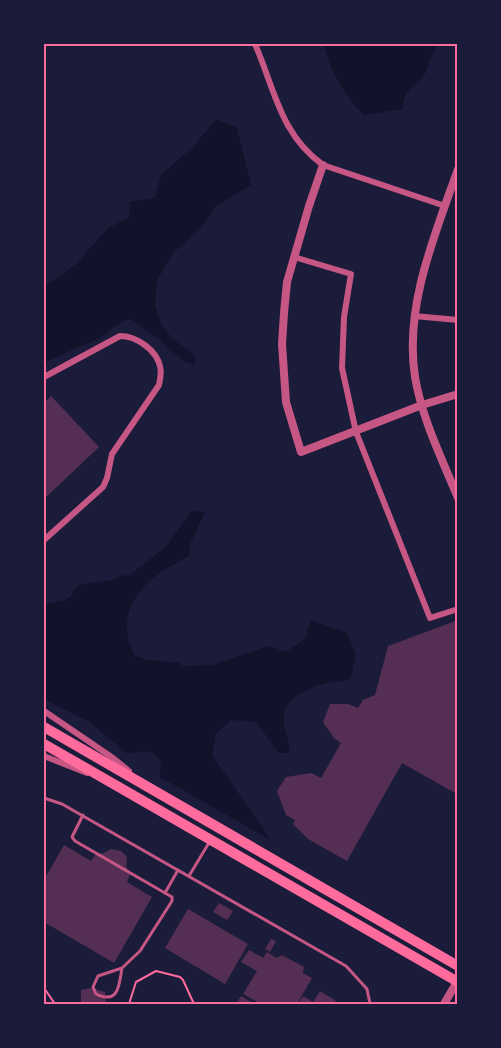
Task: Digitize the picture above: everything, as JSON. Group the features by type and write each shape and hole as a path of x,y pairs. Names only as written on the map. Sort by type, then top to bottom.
{"main road":[{"path":"44,727 458,966"},
{"path":"44,744 457,981"}],"street":[{"path":"255,44 290,132 305,150 323,165 445,206"},
{"path":"323,165 287,282 282,344 286,402 301,452 422,405 458,394"},
{"path":"458,169 423,273 414,316 412,346 415,377 422,405 458,498"},
{"path":"294,257 351,274 344,317 342,368 356,432 430,618 458,609"},
{"path":"414,316 458,320"},
{"path":"44,377 120,336 127,336 143,343 160,364 161,376 159,386 112,454 103,487 44,540"},
{"path":"44,711 113,758 143,784"},
{"path":"44,756 65,766 102,778"},
{"path":"444,1005 457,981"}],"lane":[{"path":"44,798 83,815 346,966 367,989 370,1005"},
{"path":"83,815 73,833 72,837 75,841 172,897 170,907 145,945 122,968 98,975 93,987 96,994 103,997 114,995 118,990 122,968"},
{"path":"189,876 211,839"},
{"path":"165,893 178,870"}],"path":[{"path":"129,1005 136,982 156,971 180,977 194,1005"},
{"path":"44,988 56,1005"}],"shaded area":[{"path":"324,44 439,44 425,74 406,94 403,109 363,115 339,82 326,54"},
{"path":"216,119 237,128 251,185 216,206 201,228 174,252 157,280 155,306 162,326 170,336 195,356 195,365 183,361 159,339 131,319 95,340 44,363 44,287 75,265 108,228 129,218 130,202 155,198 161,175 194,146"},
{"path":"191,511 205,512 190,544 189,556 147,583 139,592 129,612 127,633 135,656 148,660 180,663 183,666 212,665 269,646 286,652 305,639 311,620 347,633 356,654 351,678 311,688 290,702 284,715 289,753 279,753 256,722 231,720 216,734 212,755 271,840 160,777 161,762 153,752 142,751 128,754 88,721 44,699 44,604 63,601 82,584 114,580 120,576 130,575 167,546"}],"building":[{"path":"51,396 99,447 44,499 44,403"},
{"path":"458,620 458,789 455,793 402,763 347,861 308,839 293,824 295,820 286,815 277,791 286,777 311,773 321,778 341,743 334,738 323,722 330,704 348,704 358,708 363,700 375,695 388,646"},
{"path":"64,845 91,861 96,854 111,849 121,851 127,857 126,866 130,874 127,882 152,897 114,963 44,922 44,880"},
{"path":"219,903 233,911 227,920 213,912"},
{"path":"188,909 248,944 225,984 165,948"},
{"path":"271,939 276,941 270,952 265,949"},
{"path":"249,950 263,958 267,952 277,958 282,955 304,967 303,973 312,978 297,1004 261,1004 243,994 257,971 241,962"},
{"path":"91,988 105,992 106,1004 81,1004 81,990"},
{"path":"320,991 336,1001 334,1004 298,1004 303,996 313,1002"},
{"path":"241,996 255,1004 236,1004"}]}
